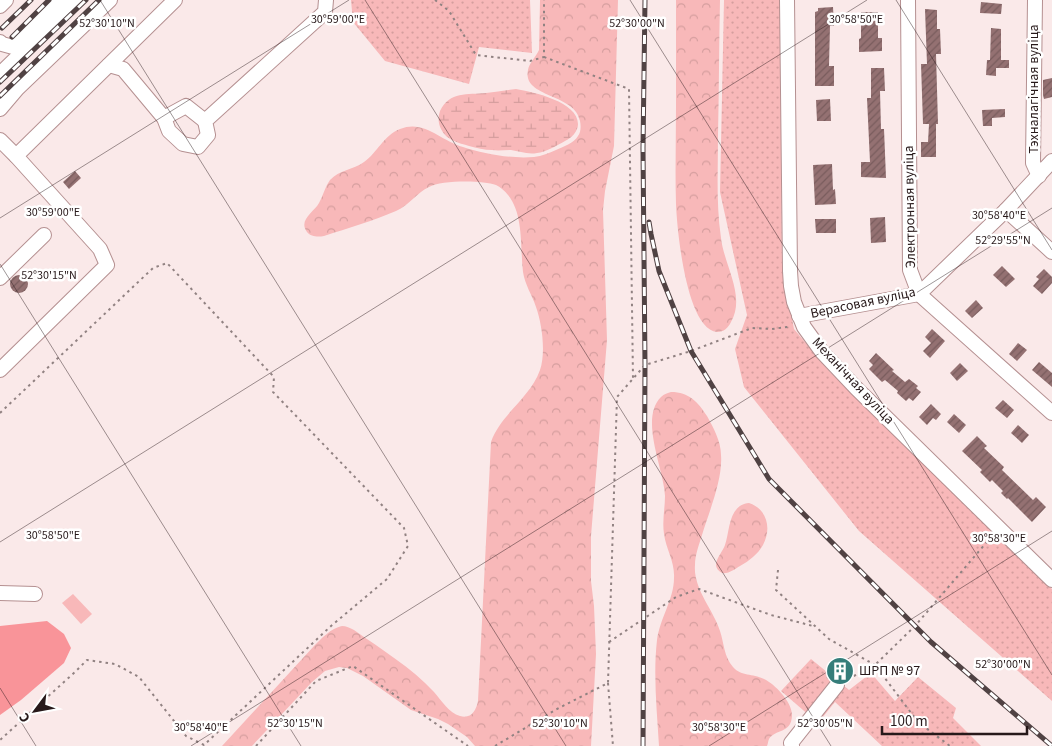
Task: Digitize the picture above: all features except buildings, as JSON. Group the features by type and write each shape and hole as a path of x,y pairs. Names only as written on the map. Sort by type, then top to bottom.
{"street":[{"path":"0,6 6,0"},
{"path":"0,42 13,47 60,0"},
{"path":"0,74 76,0"},
{"path":"0,110 17,89 110,0"},
{"path":"16,156 175,0"},
{"path":"206,121 325,12 326,0"},
{"name":"Механічная вуліца","path":"787,0 790,271 794,302 804,327 822,352 856,388 1052,580"},
{"name":"Электронная вуліца","path":"908,0 910,270 919,294 1052,413"},
{"name":"Тэхналагічная вуліца","path":"1035,0 1033,163 1039,176"},
{"path":"109,64 123,69 164,118 169,131 183,144 198,147 208,135 206,121 186,106 164,118"},
{"path":"0,140 100,249 107,265 0,370"},
{"name":"Верасовая вуліца","path":"799,316 919,294 1006,210 1052,161"},
{"path":"1006,210 1052,252"},
{"path":"0,278 44,234"},
{"path":"0,593 35,594"},
{"path":"792,746 791,744 837,685"}],"path":[{"path":"435,0 449,11 476,55 530,61 544,57 629,89 633,379"},
{"path":"544,0 544,57"},
{"path":"0,413 153,268 167,263 274,377 273,392 404,528 408,546 387,579 331,626 204,745 186,736 139,677 115,664 87,660 0,740"},
{"path":"613,746 608,683 617,398 645,364 691,351 752,328 772,329 787,327 799,316"},
{"path":"837,685 875,665 915,626 999,528"},
{"path":"778,570 776,590 829,639 875,665 918,722 950,746"},
{"path":"609,642 676,597 699,589 771,616 815,626"},
{"path":"256,746 316,681 353,666 468,746"},
{"path":"495,746 557,709 608,683"}],"green space":[{"path":"351,0 530,0 532,53 479,47 469,84 385,61 353,22"},
{"path":"540,0 618,0 614,146 603,210 607,340 591,536 591,581 596,654 591,746 475,746 467,737 448,724 411,710 363,676 347,668 339,667 325,671 312,682 252,746 222,746 323,637 330,631 342,626 354,630 406,667 425,683 452,712 464,717 470,715 476,708 478,701 491,442 501,423 530,389 540,370 543,355 540,321 523,272 517,212 508,195 496,185 482,182 452,182 429,187 396,211 324,236 310,235 304,224 319,203 330,180 338,174 364,162 389,135 400,129 417,127 471,150 517,157 543,155 574,141 580,129 580,121 576,112 569,105 540,91 528,79 529,67 539,50"},
{"path":"676,0 720,0 718,212 723,248 733,280 736,302 735,312 730,324 726,329 719,332 706,327 698,314 685,276 678,234 676,204"},
{"path":"724,0 780,0 782,268 794,329 830,372 1052,589 1052,701 859,531 744,387 735,349 747,315 720,192"},
{"path":"516,89 554,99 571,110 576,116 578,124 572,136 551,148 530,154 511,150 486,150 469,146 449,138 443,133 439,125 439,116 440,111 449,100 466,94"},
{"path":"671,392 688,396 700,406 707,416 720,445 720,474 696,554 695,574 700,591 717,623 730,663 736,670 744,674 760,677 768,681 778,689 790,705 792,716 789,726 772,736 767,746 659,746 655,666 657,640 672,593 674,572 664,534 664,485 654,445 652,418 655,406 661,397"},
{"path":"749,503 764,514 767,526 766,539 750,560 732,571 722,573 717,569 716,564 725,545 733,513 737,508"},
{"path":"73,594 92,614 81,624 62,603"},
{"path":"811,659 849,690 871,673 895,701 918,677 956,708 953,718 981,746 882,746 835,702 818,723 781,691"}],"shaded area":[{"path":"47,621 64,634 71,648 64,663 21,700 0,715 0,626"}],"railway":[{"path":"2,28 31,0"},
{"path":"12,37 49,0"},
{"path":"0,82 86,0"},
{"path":"0,96 99,0"},
{"path":"643,746 645,365 643,148 645,0"},
{"path":"649,222 659,271 691,351 769,479 931,642 1052,746"}],"place":[{"name":"ШРП № 97","path":"840,671"}]}
